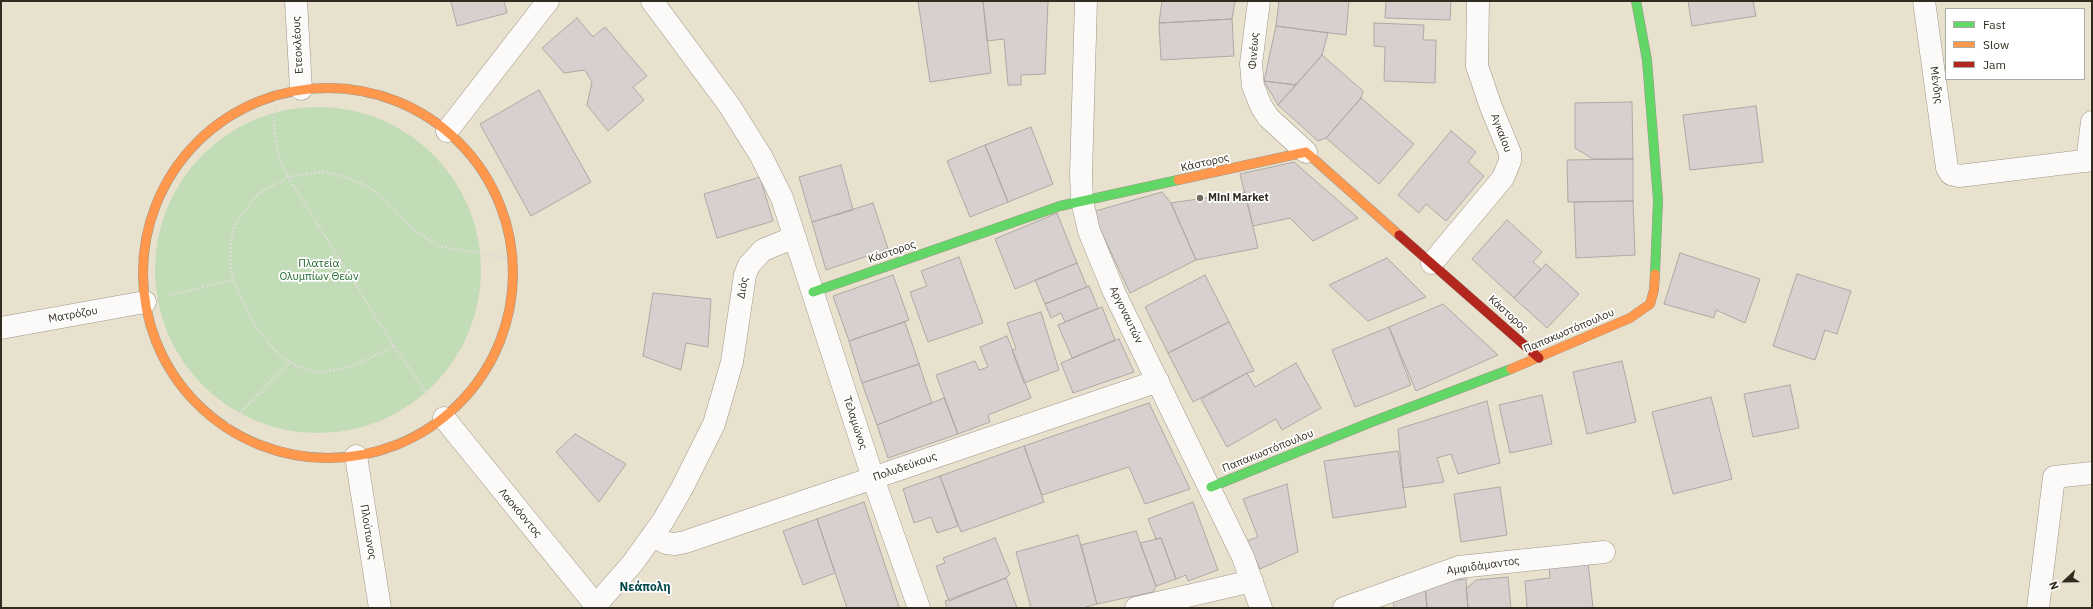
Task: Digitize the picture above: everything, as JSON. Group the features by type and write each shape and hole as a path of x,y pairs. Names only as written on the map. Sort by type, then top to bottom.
{"street":[{"name":"Ετεοκλέους","path":"296,1 301,89"},
{"path":"447,131 548,1"},
{"path":"652,1 712,81 749,136 779,191 795,237"},
{"name":"Αργοναυτών","path":"1086,1 1082,201 1094,244 1114,292 1211,488 1243,557 1261,608"},
{"name":"Φινέως","path":"1258,1 1251,64 1253,86 1261,106 1268,117 1306,152"},
{"name":"Αγκαίου","path":"1432,263 1503,178 1510,161 1510,153 1491,107 1477,66 1478,1"},
{"name":"Παπακωστόπουλου","path":"1211,488 1369,423 1538,358 1630,318 1647,308 1653,296 1658,200 1647,60 1636,1"},
{"name":"Μένδης","path":"1924,1 1948,168 1952,174 1959,176 2089,160"},
{"path":"340,87 379,94 415,109 447,131 473,158 493,189 506,223 513,259 510,302 504,330 490,363 470,392 444,418 424,432 402,443 356,456 322,458 288,454 256,443 226,428 196,403 172,373 155,339 145,302 142,268 146,234 156,202 172,172 192,145 218,123 246,105 278,94 301,89 340,87"},
{"path":"2089,160 2092,122"},
{"name":"Κάστορος","path":"813,292 1033,215 1082,201 1306,152 1538,358"},
{"name":"Τελαμώνος","path":"795,237 873,478 919,608"},
{"name":"Διός","path":"597,607 632,564 652,536 682,488 714,424 732,362 745,275 749,265 763,250 795,237"},
{"name":"Ματρόζου","path":"1,328 145,302"},
{"name":"Πολυδεύκους","path":"652,536 666,543 675,544 685,542 1158,381"},
{"name":"Λαοκόοντος","path":"444,418 597,607"},
{"name":"Πλούτωνος","path":"356,456 380,608"},
{"path":"2038,608 2054,477 2092,473"},
{"name":"Αμφιδάμαντος","path":"1344,608 1459,567 1604,552"},
{"path":"1136,608 1252,582"}],"path":[{"path":"278,94 274,120 276,138 280,160 288,177 394,346 444,418"},
{"path":"394,346 366,361 337,370 319,372 308,370 290,362 278,354 266,341 254,324 233,280 230,260 231,241 235,224 258,194 288,177 322,172 353,179 380,195 414,230 438,246 513,259"},
{"path":"145,302 233,280"},
{"path":"226,428 290,362"}],"green space":[{"name":"Πλατεία Ολυμπίων Θεών","path":"318,107 350,110 365,114 395,126 421,144 433,155 444,167 462,193 474,223 478,238 481,270 478,302 474,317 462,347 444,373 433,385 421,396 395,414 365,426 350,430 318,433 286,430 271,426 241,414 215,396 203,385 192,373 174,347 162,317 158,302 155,270 158,238 162,223 174,193 192,167 203,155 215,144 241,126 271,114 286,110"}],"building":[{"path":"451,1 504,1 507,13 457,26"},
{"path":"918,1 983,1 991,73 930,82"},
{"path":"983,1 1048,1 1045,74 1021,75 1021,85 1008,85 1004,39 987,41"},
{"path":"1162,1 1235,1 1232,19 1159,23"},
{"path":"1279,1 1349,1 1346,35 1276,26"},
{"path":"1386,1 1451,1 1450,20 1385,18"},
{"path":"1688,1 1753,1 1756,16 1692,26"},
{"path":"577,18 593,37 605,27 647,76 633,87 644,100 608,131 587,105 592,82 585,70 564,73 542,48"},
{"path":"1232,19 1234,56 1161,60 1159,23"},
{"path":"1374,23 1424,25 1423,40 1436,40 1435,83 1384,81 1385,47 1374,46"},
{"path":"1276,26 1328,33 1322,55 1296,85 1264,81"},
{"path":"1322,55 1363,91 1361,98 1326,138 1318,141 1278,105"},
{"path":"1264,81 1296,85 1278,105"},
{"path":"539,90 591,182 531,216 480,124"},
{"path":"1361,98 1414,144 1379,184 1326,138"},
{"path":"1632,102 1633,159 1593,159 1575,148 1575,103"},
{"path":"1756,106 1763,162 1690,170 1683,115"},
{"path":"1031,127 1053,184 1008,202 985,145"},
{"path":"1451,131 1476,152 1468,162 1484,176 1446,221 1426,204 1419,213 1398,195"},
{"path":"985,145 1008,202 970,217 947,161"},
{"path":"1633,159 1633,201 1568,202 1567,160"},
{"path":"1294,162 1358,218 1313,241 1290,218 1253,226 1240,174"},
{"path":"841,165 853,210 812,222 799,177"},
{"path":"760,177 773,221 717,238 704,194"},
{"path":"1162,192 1171,203 1196,260 1130,293 1092,212"},
{"path":"1245,192 1258,248 1196,260 1171,203"},
{"path":"1633,201 1635,255 1576,258 1574,202"},
{"path":"873,203 888,249 826,270 812,222"},
{"path":"1057,213 1077,263 1015,289 995,239"},
{"path":"1507,220 1542,252 1533,262 1541,269 1514,298 1472,259"},
{"path":"1680,253 1760,279 1745,323 1716,310 1714,318 1664,304"},
{"path":"959,257 983,323 928,342 910,292 927,286 921,271"},
{"path":"1387,258 1426,297 1368,321 1329,285"},
{"path":"1077,263 1087,287 1045,304 1035,280"},
{"path":"1546,264 1579,294 1547,328 1514,298"},
{"path":"1797,274 1851,291 1837,334 1825,330 1815,360 1773,346"},
{"path":"893,275 909,320 849,341 833,296"},
{"path":"1205,275 1229,322 1168,353 1145,307"},
{"path":"1089,286 1098,308 1065,322 1061,313 1051,318 1045,304"},
{"path":"653,293 711,299 708,347 686,343 681,370 643,356"},
{"path":"1443,304 1498,355 1416,391 1389,327"},
{"path":"1102,307 1115,340 1072,358 1058,325"},
{"path":"1041,312 1059,370 1024,383 1012,350 1016,349 1007,323"},
{"path":"905,322 919,364 862,383 849,341"},
{"path":"1229,322 1254,371 1247,373 1193,402 1168,353"},
{"path":"1389,327 1411,385 1355,407 1332,350"},
{"path":"1007,336 1031,398 988,415 990,422 958,434 936,375 975,361 979,370 988,367 980,347"},
{"path":"1119,339 1134,372 1073,393 1061,363"},
{"path":"1622,361 1636,422 1587,434 1573,372"},
{"path":"1296,363 1321,408 1282,430 1276,419 1227,447 1201,399 1247,373 1255,387"},
{"path":"919,364 932,403 877,425 862,383"},
{"path":"1790,385 1799,428 1753,437 1744,394"},
{"path":"1542,395 1552,444 1510,453 1499,405"},
{"path":"1711,397 1732,479 1673,494 1652,412"},
{"path":"944,398 958,434 888,458 877,425"},
{"path":"1487,401 1500,463 1458,474 1451,454 1437,458 1444,482 1403,488 1398,429"},
{"path":"1149,403 1190,489 1145,504 1129,467 1042,495 1024,446"},
{"path":"575,434 626,464 599,502 556,452"},
{"path":"1024,446 1044,502 961,532 940,476"},
{"path":"1398,451 1406,507 1333,518 1324,461"},
{"path":"940,476 958,526 937,533 931,517 914,523 903,489"},
{"path":"1287,484 1298,552 1260,569 1247,541 1258,537 1243,499"},
{"path":"1500,487 1507,535 1461,542 1454,494"},
{"path":"864,502 899,607 897,608 847,608 817,519"},
{"path":"1193,502 1218,570 1188,581 1186,575 1176,579 1161,538 1156,539 1148,519"},
{"path":"817,519 835,573 803,585 783,531"},
{"path":"1136,531 1156,586 1153,592 1097,604 1081,545"},
{"path":"1078,535 1097,604 1082,608 1031,608 1016,552"},
{"path":"995,538 1010,574 1006,578 949,601 936,566 945,563 943,558"},
{"path":"1161,538 1176,579 1156,586 1140,543"},
{"path":"1588,561 1593,608 1527,608 1525,581 1550,578 1549,565"},
{"path":"1508,577 1511,608 1468,608 1466,589 1476,580"},
{"path":"1006,578 1017,608 947,608 945,601"},
{"path":"1466,579 1468,608 1427,608 1425,584"},
{"path":"1425,584 1427,608 1394,608 1393,597"}],"traffic: fast":[{"path":"1636,1 1647,60 1658,200 1655,274"},
{"path":"813,292 1060,206 1178,180"},
{"path":"1211,487 1369,423 1511,369"}],"traffic: slow":[{"path":"328,88 364,92 399,102 431,119 459,142 482,170 499,202 509,237 513,273 509,309 499,344 482,376 459,404 431,427 399,444 364,454 328,458 292,454 257,444 225,427 197,404 174,376 157,344 147,309 143,273 147,237 157,202 174,170 197,142 225,119 257,102 292,92 328,88"},
{"path":"1178,180 1306,152 1399,235"},
{"path":"1511,369 1630,318 1650,304 1654,290 1655,274"}],"traffic: jam":[{"path":"1399,235 1539,358"}],"place":[{"name":"Mini Market","path":"1200,198"}],"district":[{"name":"Νεάπολη","path":"645,588"}]}
